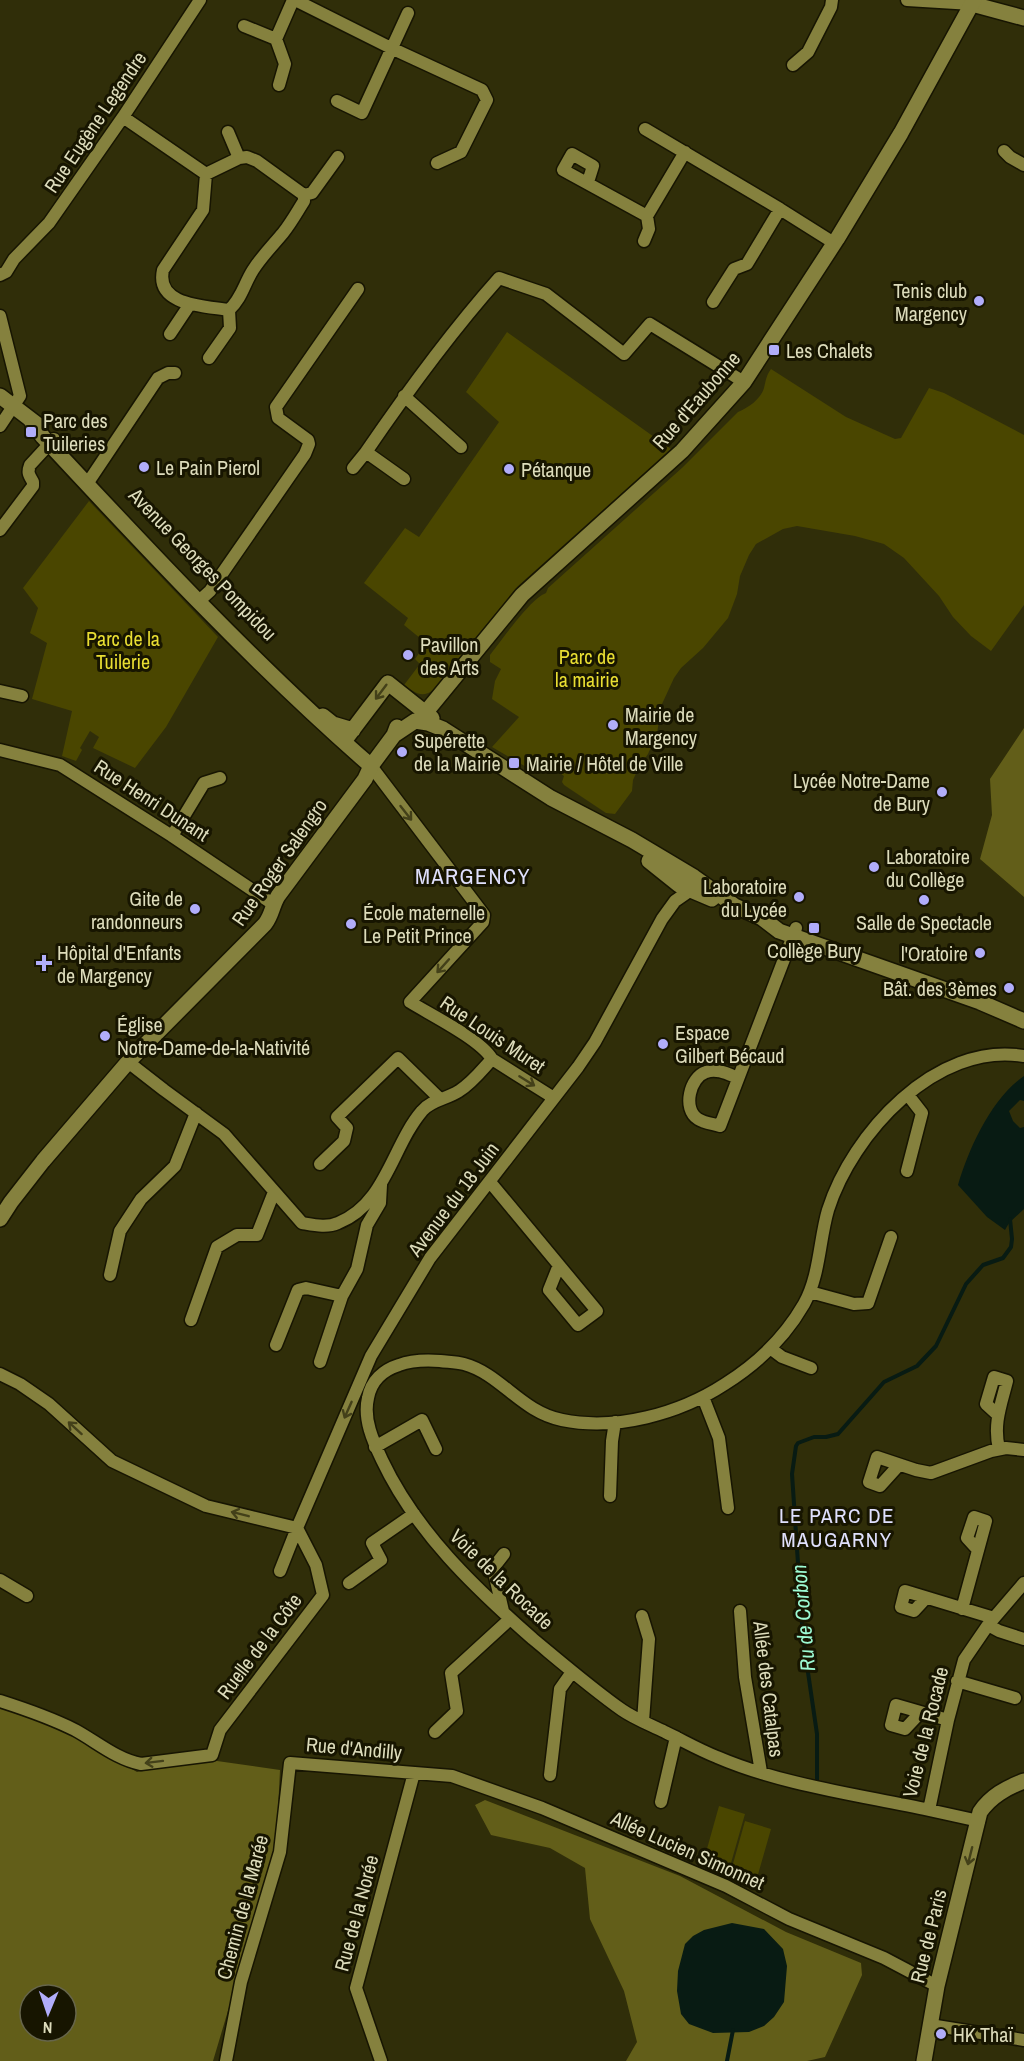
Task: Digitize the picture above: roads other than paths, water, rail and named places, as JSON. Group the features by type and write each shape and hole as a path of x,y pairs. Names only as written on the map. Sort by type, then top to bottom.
{"main road":[{"path":"973,2 1024,18"},
{"name":"Rue d'Eaubonne","path":"426,712 522,595 682,451 744,382 901,134 973,2"},
{"name":"Avenue Georges Pompidou","path":"0,396 30,419 320,723 348,736 371,766"},
{"path":"348,736 388,683 426,712 443,729"},
{"path":"371,766 406,716 415,711 426,712"},
{"path":"394,735 415,721 443,729 551,798 574,808 593,820 608,835 649,861 684,879 720,903 735,906 762,918 783,922 794,932 993,1007 1024,1021"},
{"name":"Rue Roger Salengro","path":"0,1218 43,1161 128,1062 266,924 273,912 273,904 365,779 371,766"},
{"path":"794,932 1024,1011"},
{"name":"Rue de Paris","path":"924,2061 937,1986 980,1812 986,1803 1002,1790 1024,1781"},
{"path":"979,1821 999,1802 1024,1788"}],"street":[{"name":"Rue Eugène Legendre","path":"0,275 49,223 123,117 200,0"},
{"path":"279,85 285,64 276,39 294,0 482,90 487,100 460,152 437,163"},
{"path":"793,65 808,52 831,8 832,0"},
{"path":"907,0 973,2"},
{"path":"337,101 362,113 408,13"},
{"path":"244,26 276,39"},
{"path":"123,117 206,174"},
{"path":"645,129 780,208 834,243"},
{"path":"228,132 240,158"},
{"path":"1004,151 1024,165"},
{"path":"644,241 649,229 647,216 686,152"},
{"path":"206,174 247,157 257,161 304,195 312,193 338,157"},
{"path":"206,174 203,210 163,270 162,277 165,290 178,300 229,310"},
{"path":"588,182 647,216"},
{"path":"209,358 230,328 229,310 243,293 247,280 258,262 291,222 304,201 304,195"},
{"path":"713,302 734,269 747,264 780,208"},
{"name":"Rue Eugène Legendre","path":"0,264 14,259"},
{"path":"354,468 404,396 463,318 498,278 546,294 624,354 650,324 744,382"},
{"path":"202,599 305,454 308,440 278,418 275,413 276,407 358,289"},
{"path":"170,334 190,304"},
{"path":"0,316 20,396 0,426"},
{"path":"90,481 158,378 168,373 175,373"},
{"path":"404,396 461,447"},
{"path":"0,530 33,486 28,475 30,465 51,441"},
{"path":"366,452 404,479"},
{"path":"0,691 22,696"},
{"name":"Rue Henri Dunant","path":"0,750 60,765 273,904"},
{"name":"Rue Louis Muret","path":"371,766 484,915 483,922 410,1002 477,1043 492,1059 554,1098"},
{"path":"172,836 204,783 220,778"},
{"path":"662,919 671,894 684,879"},
{"name":"Avenue du 18 Juin","path":"280,1571 371,1356 430,1258 595,1042 662,919 675,901 684,879"},
{"path":"738,1078 720,1071 706,1072 696,1078 689,1097 689,1107 697,1119 720,1126 794,932"},
{"name":"Voie de la Rocade","path":"1024,1056 1003,1055 969,1061 933,1076 888,1112 865,1138 841,1175 828,1211 810,1292 786,1331 748,1368 703,1397 653,1415 615,1422 590,1423 560,1420 536,1412 481,1372 465,1364 428,1360 393,1366 379,1376 369,1391 366,1410 375,1447 398,1491 435,1542 467,1578 507,1616 572,1672 626,1712 718,1758 761,1772 929,1810 963,1660 1024,1583"},
{"path":"320,1164 344,1141 347,1128 337,1116 398,1058 440,1099"},
{"path":"128,1062 224,1134 302,1223 322,1226 338,1224 355,1213 381,1185 411,1125 424,1108 457,1092 475,1078 492,1059"},
{"path":"907,1171 922,1113 908,1095"},
{"path":"110,1275 120,1231 141,1199 176,1166 196,1113"},
{"path":"490,1182 559,1265 597,1311 578,1325 549,1290 559,1265"},
{"path":"320,1362 342,1296 357,1269 368,1225 380,1203 381,1185"},
{"path":"191,1320 217,1247 237,1235 257,1235 274,1192"},
{"path":"355,1213 368,1225"},
{"path":"810,1292 854,1304 868,1303 891,1237"},
{"path":"276,1345 298,1290 306,1288 342,1296"},
{"path":"770,1348 782,1357 811,1368"},
{"path":"0,1374 20,1384 49,1404 112,1461 206,1506 297,1528"},
{"path":"703,1397 719,1438 728,1508"},
{"path":"998,1414 995,1435 999,1449"},
{"path":"375,1447 422,1420 436,1449"},
{"path":"610,1496 615,1422"},
{"path":"899,1465 930,1473 999,1449 1024,1450"},
{"path":"350,1583 381,1560 372,1543 414,1514"},
{"name":"Ruelle de la Côte","path":"0,1701 71,1728 130,1762 141,1764 212,1755 220,1730 322,1595 316,1565 297,1528"},
{"path":"962,1609 978,1550"},
{"path":"435,1732 457,1710 451,1673 507,1616 493,1568 504,1554"},
{"path":"0,1580 27,1596"},
{"path":"926,1598 962,1609 991,1622 999,1631 1024,1639"},
{"name":"Allée des Catalpas","path":"740,1611 746,1677 761,1772"},
{"path":"642,1616 649,1639 643,1721"},
{"path":"550,1775 560,1689 572,1672"},
{"path":"957,1681 1015,1698"},
{"path":"920,1713 948,1720"},
{"path":"662,1802 676,1737"},
{"name":"Rue d'Andilly","path":"290,1763 414,1773"},
{"name":"Chemin de la Marée","path":"226,2061 241,1982 280,1852 290,1763"},
{"name":"Allée Lucien Simonnet","path":"414,1773 452,1776 542,1808 726,1886 789,1919 884,1958 937,1986"},
{"name":"Rue de la Norée","path":"381,2061 356,1988 414,1773"},
{"path":"929,1810 979,1821"},
{"path":"930,2025 1024,2040"}],"waterway":[{"name":"Ru de Corbon","path":"817,1782 817,1734 803,1638 792,1474 796,1446 814,1437 838,1434 884,1382 917,1366 936,1346 966,1284 983,1265 1003,1258 1011,1247 1010,1219"},
{"path":"727,2061 733,2030"}],"place":[{"name":"Tenis club Margency","path":"979,301"},
{"name":"Les Chalets","path":"774,350"},
{"name":"Parc des Tuileries","path":"31,432"},
{"name":"Le Pain Pierol","path":"144,467"},
{"name":"Pétanque","path":"509,469"},
{"name":"Pavillon des Arts","path":"408,655"},
{"name":"Mairie de Margency","path":"613,725"},
{"name":"Supérette de la Mairie","path":"402,752"},
{"name":"Mairie / Hôtel de Ville","path":"514,763"},
{"name":"Lycée Notre-Dame de Bury","path":"942,792"},
{"name":"Laboratoire du Collège","path":"874,867"},
{"name":"Laboratoire du Lycée","path":"799,897"},
{"name":"Salle de Spectacle","path":"924,900"},
{"name":"Gite de randonneurs","path":"195,909"},
{"name":"École maternelle Le Petit Prince","path":"351,924"},
{"name":"Collège Bury","path":"814,928"},
{"name":"l'Oratoire","path":"980,953"},
{"name":"Hôpital d'Enfants de Margency","path":"44,963"},
{"name":"Bât. des 3èmes","path":"1009,988"},
{"name":"Église Notre-Dame-de-la-Nativité","path":"105,1036"},
{"name":"Espace Gilbert Bécaud","path":"663,1044"},
{"name":"HK Thaï","path":"941,2034"}],"district":[{"name":"MARGENCY","path":"473,876"},
{"name":"LE PARC DE MAUGARNY","path":"837,1527"}],"park label":[{"name":"Parc de la Tuilerie","path":"123,650"},
{"name":"Parc de la mairie","path":"587,668"}]}
